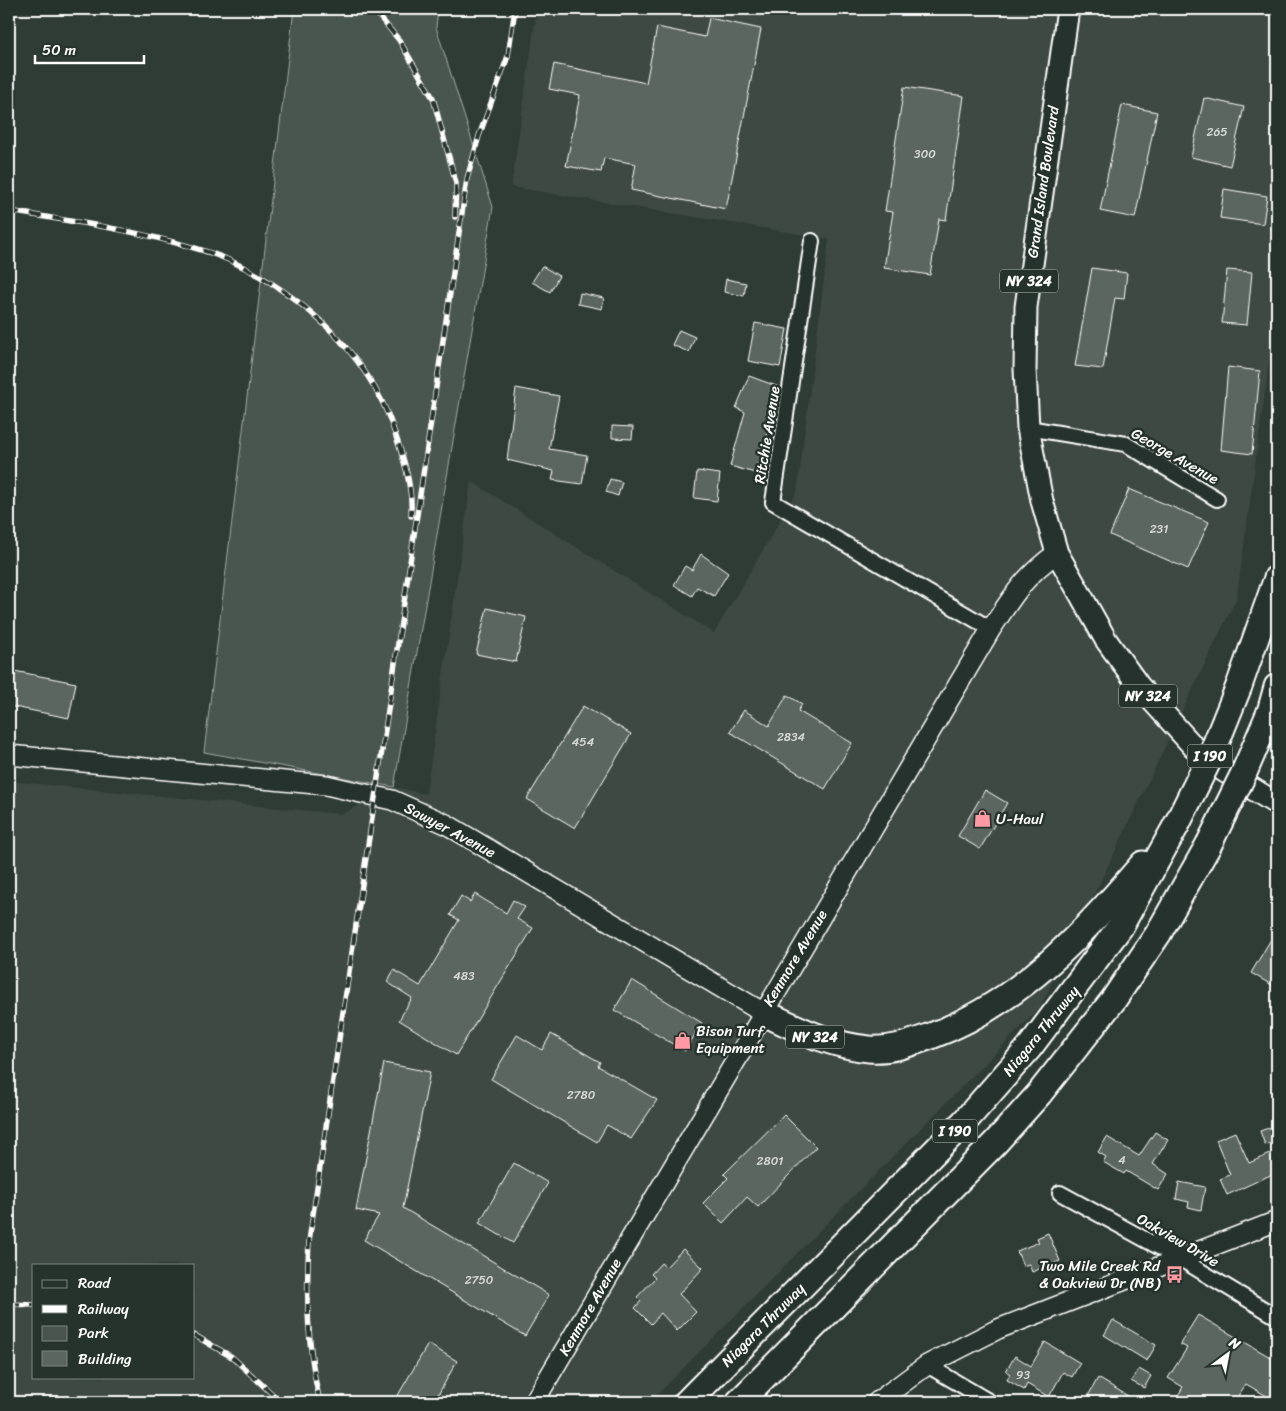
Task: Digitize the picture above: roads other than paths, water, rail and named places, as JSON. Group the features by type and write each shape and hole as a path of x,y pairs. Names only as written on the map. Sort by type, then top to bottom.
{"highway":[{"name":"Niagara Thruway","path":"687,1402 964,1122 1030,1048 1120,928 1177,824 1212,752 1239,686 1277,578"},
{"name":"I 190","path":"739,1402 995,1143 1039,1094 1114,999 1158,934 1210,844 1274,704 1277,688"},
{"name":"NY 324","path":"762,1012 824,1041 871,1049 903,1046 949,1029 994,1006 1052,962 1101,912 1177,824"}],"main road":[{"name":"Grand Island Boulevard","path":"1068,9 1029,277 1025,339 1028,428 1035,472 1057,553 1106,640 1156,707 1208,758 1277,804"}],"street":[{"name":"Ritchie Avenue","path":"812,241 773,502 991,629"},
{"name":"George Avenue","path":"1028,428 1126,444 1217,499"},
{"name":"Kenmore Avenue","path":"534,1402 762,1012 991,629 1022,582 1036,568 1057,553"},
{"name":"Sawyer Avenue","path":"9,755 326,785 392,800 446,824 762,1012"},
{"name":"Oakview Drive","path":"1060,1193 1179,1258 1277,1317"},
{"path":"877,1402 926,1365 998,1329 1277,1221"},
{"path":"926,1365 990,1402"}],"railway":[{"path":"373,9 399,40 433,98 456,183 455,217"},
{"path":"320,1402 312,1362 308,1322 309,1241 467,179 479,136 508,56 515,9"},
{"path":"9,211 129,232 208,252 231,261 257,275 282,290 306,308 349,350 367,374 381,400 393,428 406,471 411,516"},
{"path":"9,1304 32,1305"},
{"path":"195,1336 232,1357 281,1402"}],"place":[{"name":"U-Haul","path":"982,819"},
{"name":"Bison Turf Equipment","path":"682,1040"},
{"name":"Two Mile Creek Rd & Oakview Dr (NB)","path":"1174,1275"}]}
